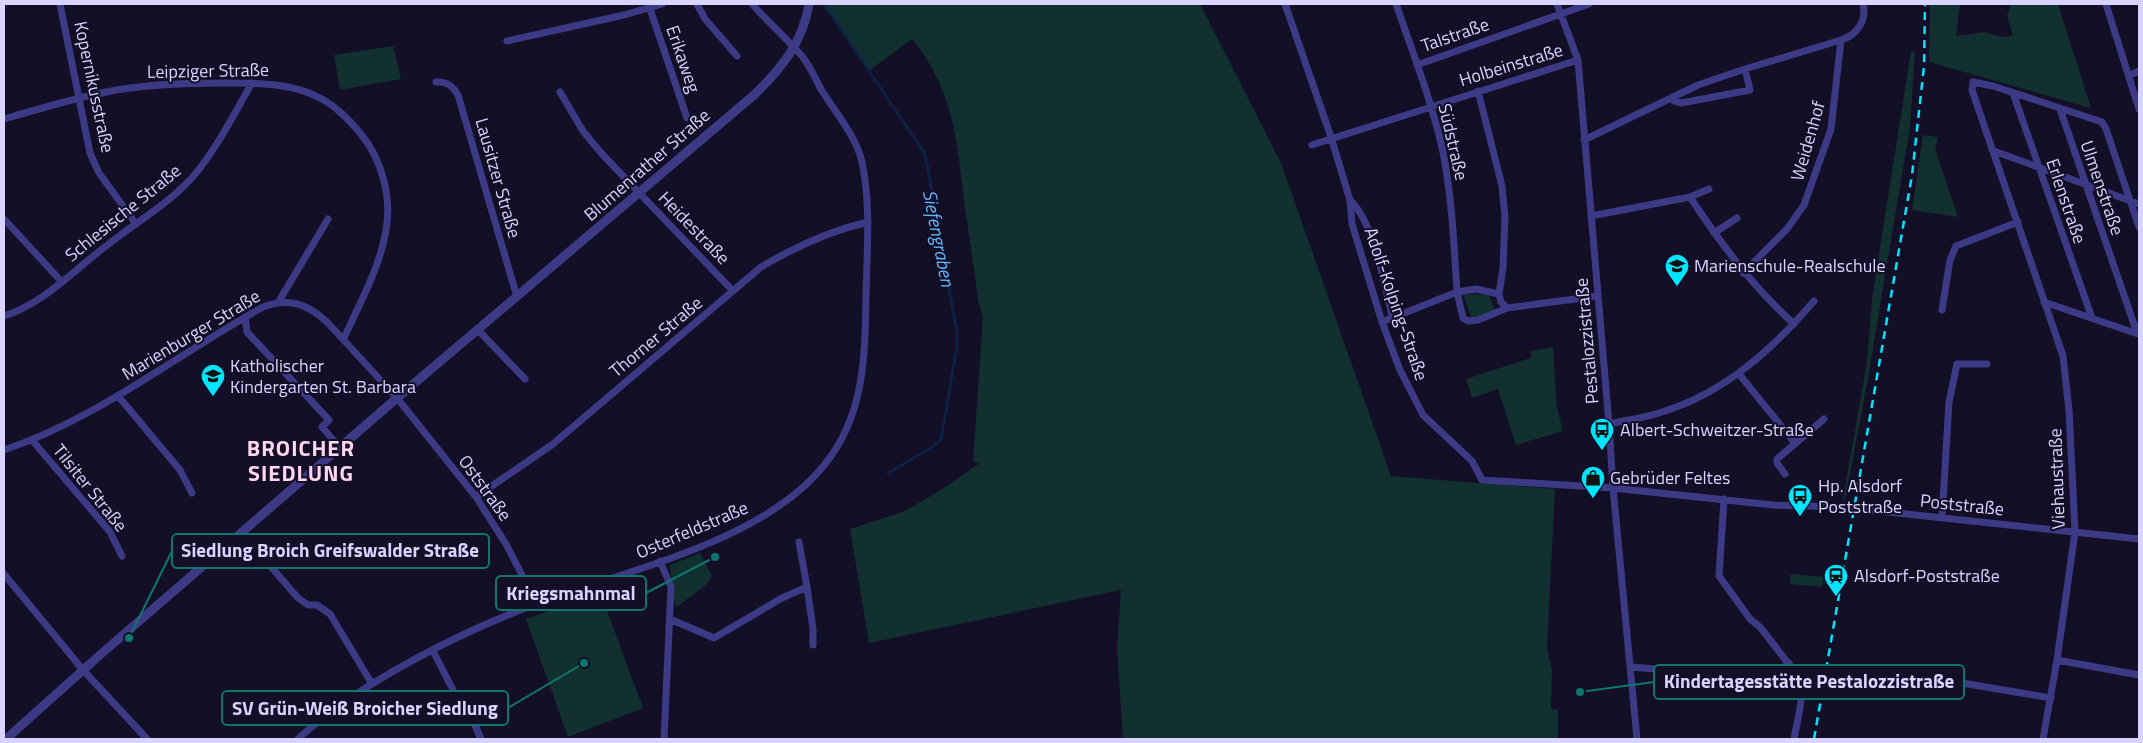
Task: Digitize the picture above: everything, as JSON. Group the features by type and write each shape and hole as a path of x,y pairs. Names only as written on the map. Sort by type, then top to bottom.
{"street":[{"name":"Kopernikusstraße","path":"60,4 77,98 90,153 99,173 136,224"},
{"path":"507,41 650,9 662,4"},
{"path":"697,4 705,20 737,56"},
{"name":"Osterfeldstraße","path":"298,739 372,684 433,651 537,604 701,546 759,519 795,495 826,464 846,430 859,396 865,360 868,222 861,160 843,123 804,59 752,4"},
{"name":"Blumenrather Straße","path":"6,739 397,398 640,194 754,95 772,78 794,48 809,4"},
{"name":"Adolf-Kolping-Straße","path":"1285,4 1332,137 1350,200 1352,224 1382,322 1400,370 1418,407 1430,423 1472,461 1482,480"},
{"name":"Südstraße","path":"1396,4 1430,106 1443,152 1449,193 1457,292 1463,318 1468,322 1478,320 1507,308"},
{"name":"Pestalozzistraße","path":"1557,4 1578,60 1613,488 1637,739"},
{"name":"Talstraße","path":"1416,65 1589,4"},
{"path":"1584,140 1672,97 1745,68 1853,35 1862,24 1863,4"},
{"path":"2106,4 2130,75 2139,109"},
{"name":"Erikaweg","path":"650,9 687,118"},
{"name":"Weidenhof","path":"1743,273 1786,229 1804,205 1830,128 1841,40"},
{"name":"Holbeinstraße","path":"1312,145 1332,137 1578,60"},
{"path":"1672,97 1681,103 1750,90 1745,68"},
{"path":"2130,75 2139,71"},
{"name":"Lausitzer Straße","path":"436,82 446,82 452,86 458,95 517,297"},
{"name":"Viehaustraße","path":"2013,93 1973,82 1972,90 2063,356 2069,410 2075,532 2057,660 2043,739"},
{"name":"Leipziger Straße","path":"4,119 77,98 146,86 252,83 290,87 322,99 345,114 368,142 381,169 387,195 387,229 377,264 344,338"},
{"name":"Schlesische Straße","path":"4,316 19,311 61,281 136,224 194,176 211,153 252,83"},
{"path":"1478,91 1502,186 1505,217 1503,268 1499,294 1501,302 1507,308 1598,296"},
{"name":"Heidestraße","path":"560,92 583,130 640,194 734,291"},
{"path":"2013,93 2102,122 2139,227"},
{"name":"Erlenstraße","path":"2013,93 2092,318"},
{"name":"Ulmenstraße","path":"2060,109 2084,183 2138,334"},
{"path":"1994,151 2139,204"},
{"path":"1590,216 1690,197 1709,190"},
{"path":"1690,197 1743,273 1770,303 1794,324"},
{"name":"Adolf-Kolping-Straße","path":"1350,200 1360,210 1370,234 1394,319"},
{"path":"1714,233 1738,218"},
{"path":"4,219 61,281"},
{"path":"279,301 328,220"},
{"name":"Thorner Straße","path":"476,497 553,444 761,267 785,253 839,229 868,222"},
{"path":"1942,310 1950,260 1956,246 2018,222"},
{"path":"1382,322 1394,319 1457,292 1476,289 1499,294"},
{"name":"Marienburger Straße","path":"4,450 32,440 119,396 245,317 279,301 295,304 317,313 344,338 397,398"},
{"path":"1609,424 1662,412 1696,398 1738,374 1758,359 1794,324 1814,301"},
{"path":"2044,302 2138,334"},
{"path":"245,317 247,332 329,420 322,427 339,448"},
{"path":"478,330 525,378"},
{"path":"1942,518 1949,402 1957,364 1987,364"},
{"path":"1738,374 1795,443"},
{"path":"119,396 180,470 192,493"},
{"name":"Oststraße","path":"397,398 476,497 506,544 537,604"},
{"path":"1785,474 1777,463 1777,459 1824,419"},
{"name":"Tilsiter Straße","path":"32,440 110,532 122,556"},
{"name":"Poststraße","path":"1482,480 1613,488 1724,498 1752,503 1822,508 1841,507 2139,539"},
{"path":"1724,498 1719,576 1750,619 1760,627 1789,663 1802,684 1794,739"},
{"path":"242,533 298,598 308,605 317,605 326,609 372,684"},
{"path":"799,542 813,629 813,645"},
{"path":"660,561 671,587 664,739"},
{"path":"4,574 83,670 147,739"},
{"path":"670,619 714,638 782,598 807,587"},
{"path":"433,651 468,719 474,723 482,739"},
{"path":"2057,660 2139,674"},
{"path":"1631,667 1765,678 1789,663"},
{"path":"1852,674 1880,669 2051,698"}],"green space":[{"path":"822,4 1200,4 1281,163 1391,476 1555,489 1547,648 1552,670 1551,709 1558,710 1558,739 1123,739 1117,648 1121,590 869,643 850,529 905,511 944,488 980,463 973,462 983,316 978,301 953,122 938,80 912,39 870,70"},
{"path":"1930,4 1960,4 1956,36 1985,32 2002,37 2013,36 2007,15 2011,4 2058,4 2091,108 1929,62"},
{"path":"393,46 401,79 340,90 334,55"},
{"path":"1911,51 1915,52 1910,127 1867,384 1845,500 1843,499 1867,362 1872,299"},
{"path":"1923,135 1938,137 1935,149 1958,217 1912,210"},
{"path":"1463,294 1489,295 1494,309 1492,312 1472,319"},
{"path":"1553,347 1557,408 1563,431 1516,445 1498,389 1472,398 1466,379 1531,358 1531,351"},
{"path":"700,553 712,576 706,585 679,605 675,605 670,565"},
{"path":"1791,574 1824,577 1822,587 1790,584"},
{"path":"600,592 643,708 568,737 526,619"}],"waterway":[{"name":"Siefengraben","path":"824,4 923,151 927,163 957,333 957,346 941,440 888,473"}],"railway":[{"path":"1814,739 1912,175 1924,66 1925,4"}],"place":[{"name":"Marienschule-Realschule","path":"1677,287"},
{"name":"Katholischer Kindergarten St. Barbara","path":"213,397"},
{"name":"Albert-Schweitzer-Straße","path":"1602,451"},
{"name":"Gebrüder Feltes","path":"1593,499"},
{"name":"Hp. Alsdorf Poststraße","path":"1800,517"},
{"name":"Kriegsmahnmal","path":"715,557"},
{"name":"Alsdorf-Poststraße","path":"1836,597"},
{"name":"Siedlung Broich Greifswalder Straße","path":"129,638"},
{"name":"SV Grün-Weiß Broicher Siedlung","path":"584,663"},
{"name":"Kindertagesstätte Pestalozzistraße","path":"1580,692"}],"district":[{"name":"BROICHER SIEDLUNG","path":"301,460"}]}
